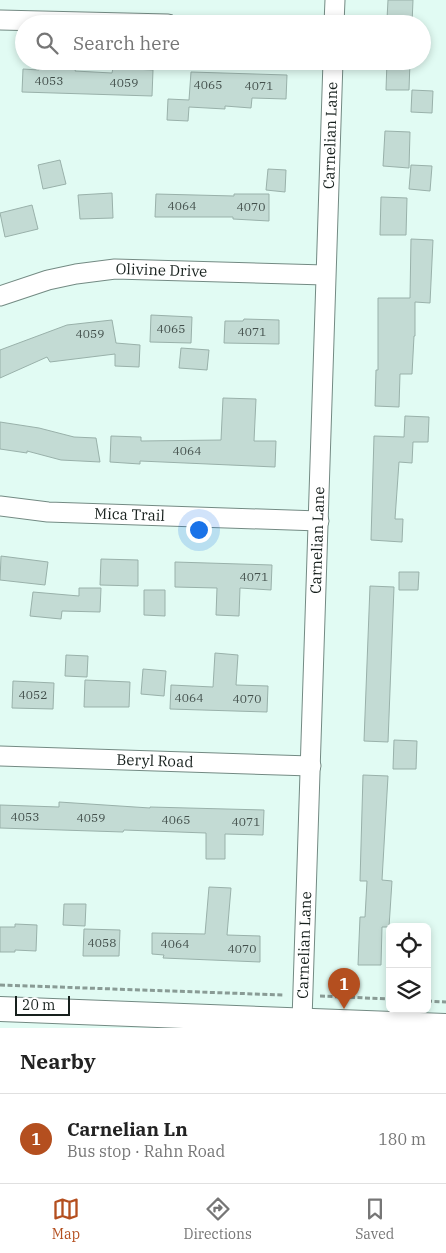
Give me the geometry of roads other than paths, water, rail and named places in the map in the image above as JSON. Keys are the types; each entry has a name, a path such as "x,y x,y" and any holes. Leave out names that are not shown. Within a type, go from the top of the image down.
{"street":[{"path":"334,15 335,0"},
{"path":"0,20 15,20"},
{"name":"Carnelian Lane","path":"302,1020 333,70"},
{"name":"Olivine Drive","path":"0,296 48,280 115,269 325,275"},
{"name":"Mica Trail","path":"0,506 31,511 319,521"},
{"name":"Beryl Road","path":"0,756 311,766"},
{"path":"0,1009 201,1022 302,1020 446,1026"}],"place":[{"name":"Carnelian Ln","path":"344,1009"}]}
